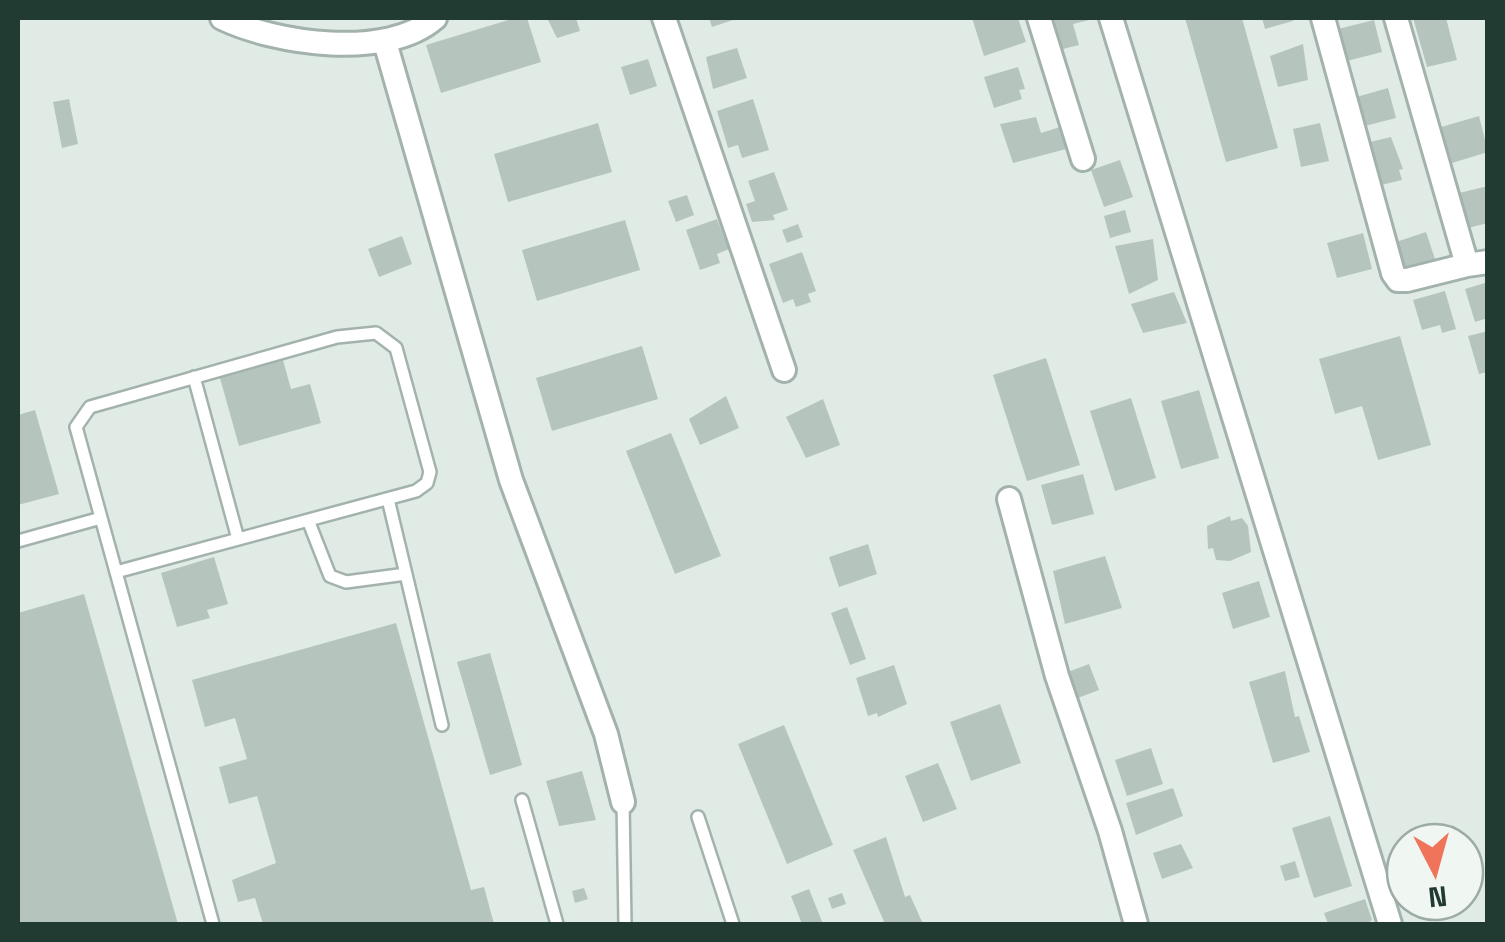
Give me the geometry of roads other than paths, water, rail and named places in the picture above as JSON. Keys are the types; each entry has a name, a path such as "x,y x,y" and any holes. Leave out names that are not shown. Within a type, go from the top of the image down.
{"street":[{"path":"222,18 281,38 385,42 409,36 434,18"},
{"path":"664,18 784,370"},
{"path":"1039,18 1083,159"},
{"path":"1111,18 1390,924"},
{"path":"1323,18 1393,272 1398,280 1407,280 1477,264 1396,18"},
{"path":"385,42 511,480 606,734 623,802"},
{"path":"1009,499 1057,676 1110,831 1136,924"}],"lane":[{"path":"116,572 416,491 427,482 430,472 396,348 387,337 376,333 337,337 90,407 76,428 102,518 116,572 214,924"},
{"path":"194,377 238,539"},
{"path":"388,498 442,725"},
{"path":"18,541 102,518"},
{"path":"308,520 330,576 346,582 406,574"},
{"path":"522,800 557,924"},
{"path":"623,802 625,924"},
{"path":"698,817 734,924"}]}
